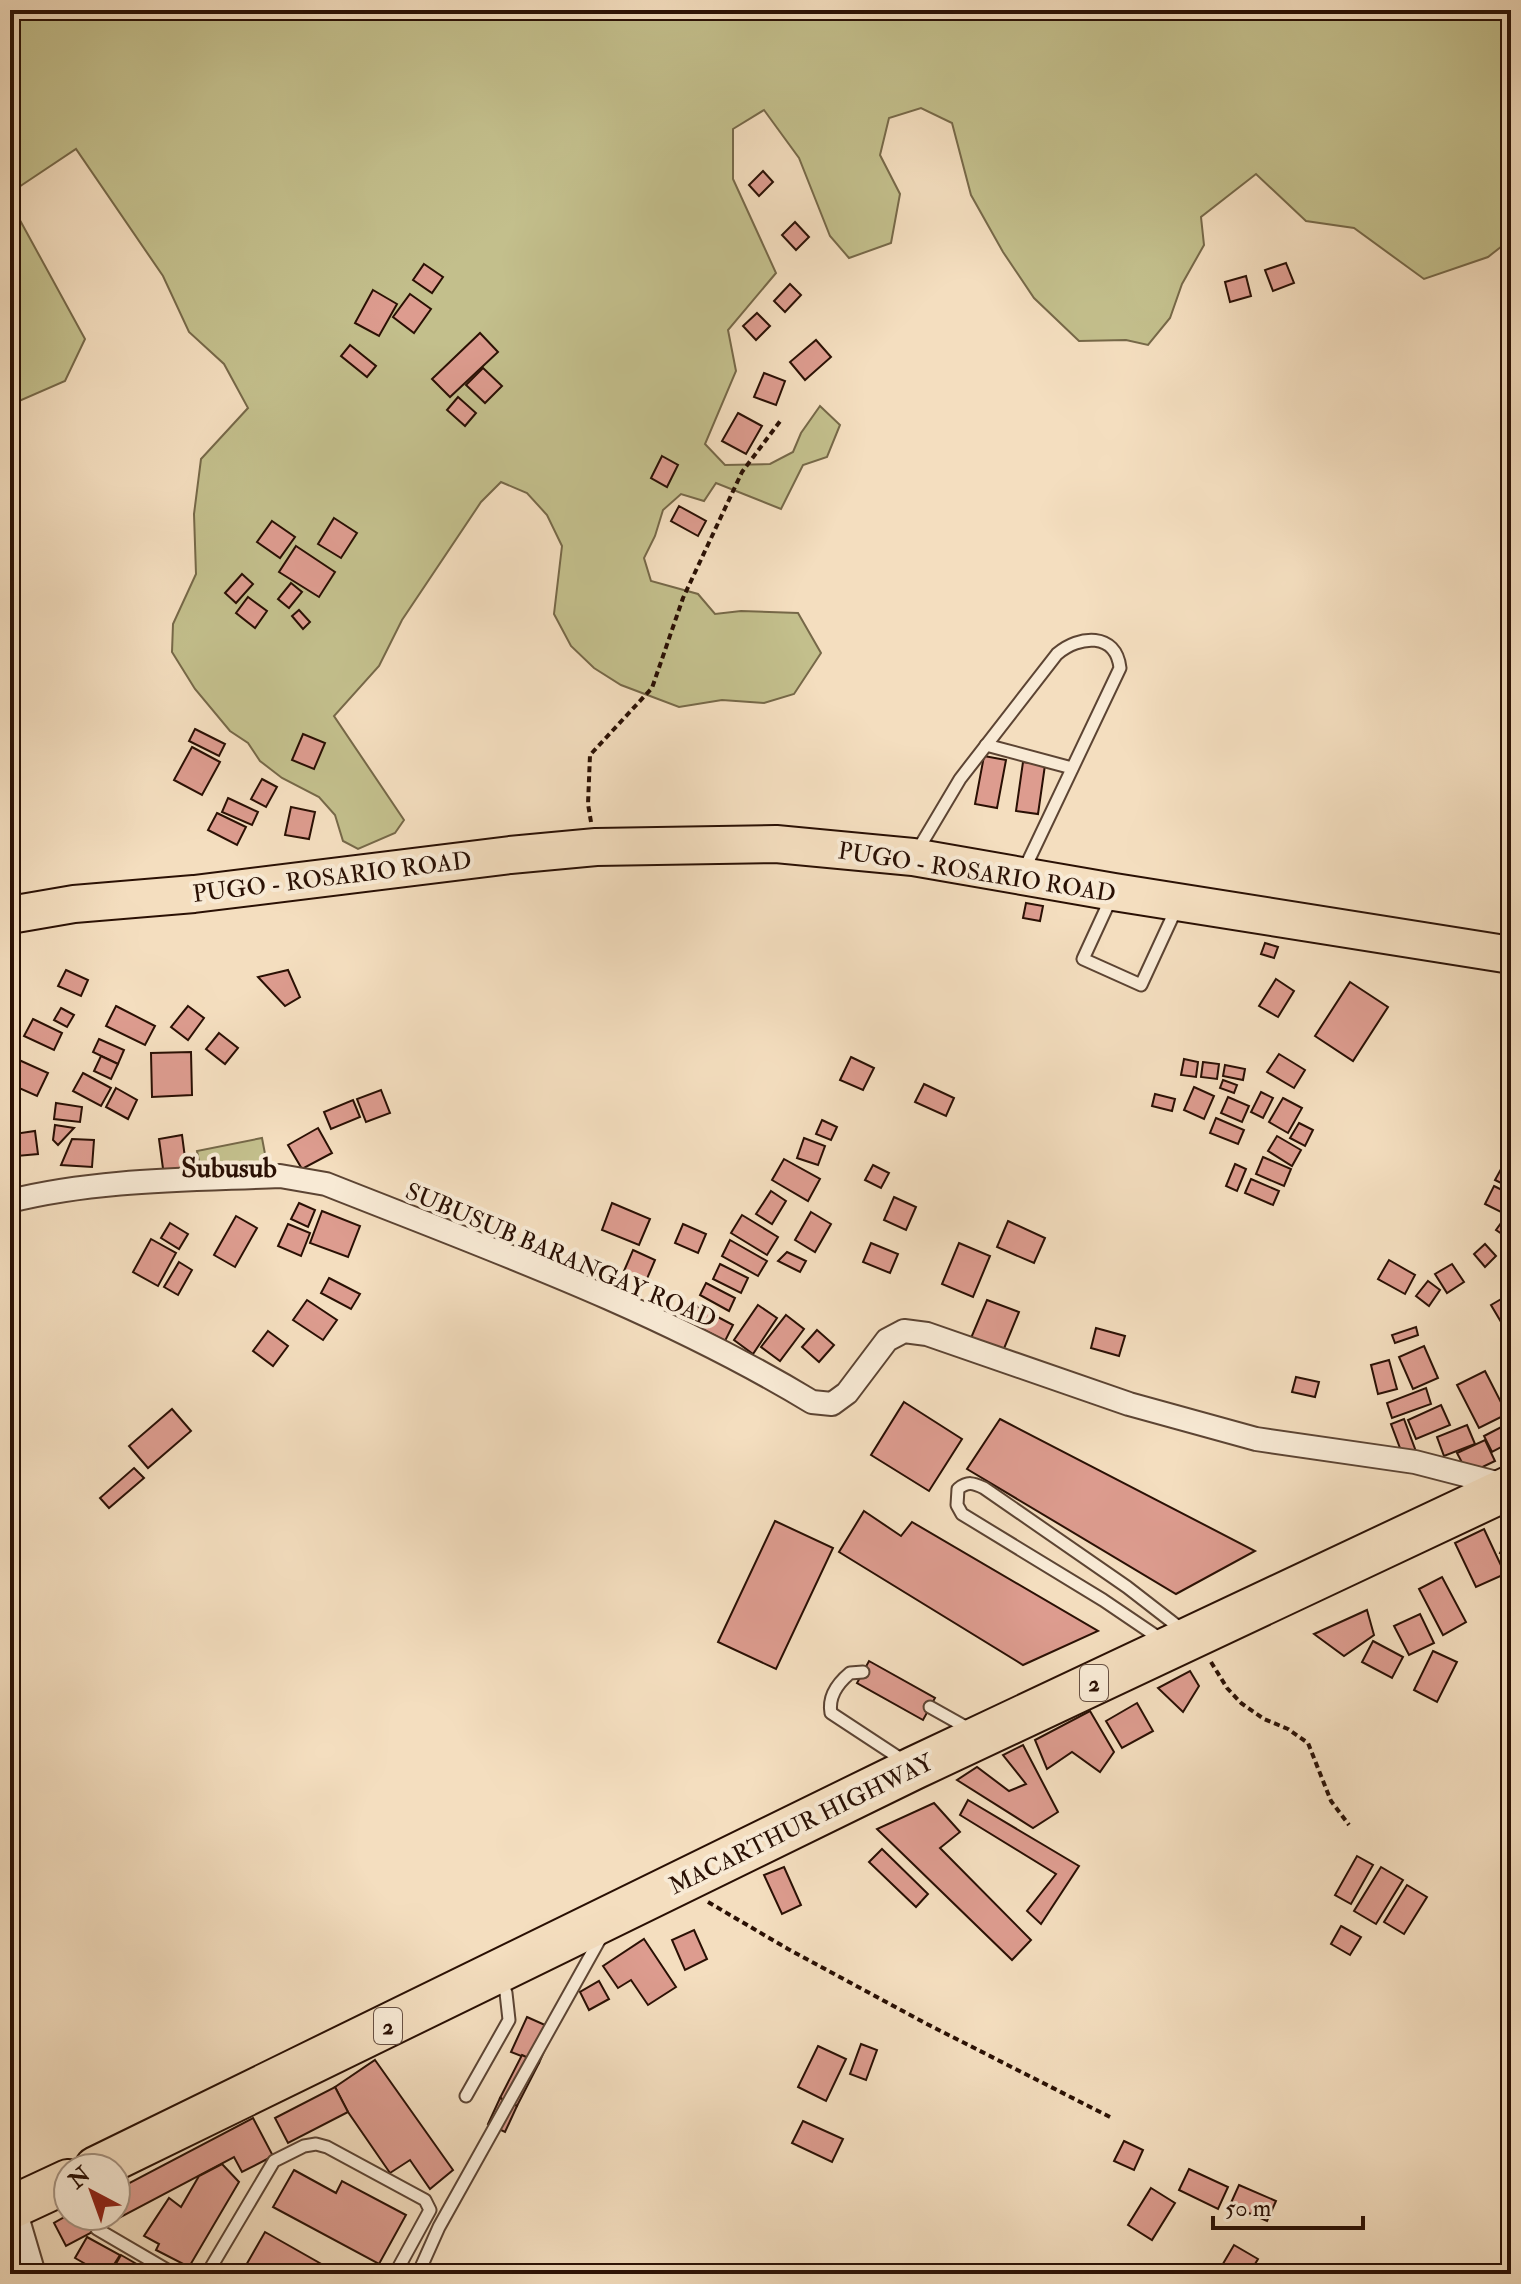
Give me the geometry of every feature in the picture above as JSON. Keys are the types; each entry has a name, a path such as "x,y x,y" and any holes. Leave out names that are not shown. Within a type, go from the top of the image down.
{"highway":[{"name":"MACARTHUR HIGHWAY","path":"129,2152 914,1768 1511,1487"},
{"path":"12,2207 52,2192"}],"main road":[{"name":"PUGO - ROSARIO ROAD","path":"10,915 74,904 194,894 596,847 776,844 913,857 1511,955"}],"street":[{"name":"SUBUSUB BARANGAY ROAD","path":"10,1201 50,1191 125,1183 280,1176 304,1179 326,1184 479,1244 659,1321 812,1402 832,1404 847,1393 887,1340 904,1331 912,1331 1129,1404 1256,1439 1415,1462 1511,1487"},
{"path":"12,2207 34,2274"}],"lane":[{"path":"913,857 960,779 1057,654 1069,643 1096,640 1119,656 1120,668 1022,875"},
{"path":"986,745 1072,768"},
{"path":"1114,892 1083,959 1141,985 1179,902"},
{"path":"972,1483 984,1488 1127,1587 1181,1642 1103,1600 962,1514 957,1505 958,1489 972,1483"},
{"path":"863,1672 850,1673 840,1684 830,1702 831,1713 914,1768"},
{"path":"930,1707 982,1736"},
{"path":"418,2274 439,2227 613,1916"},
{"path":"466,2096 509,2020 506,1993 498,1972"},
{"path":"207,2274 274,2161 304,2146 316,2144 425,2200 430,2210 395,2274"},
{"path":"102,2232 174,2274"}],"path":[{"path":"596,847 588,804 590,755 652,688 683,598 742,472 781,420"},
{"path":"1181,1642 1241,1703 1308,1743 1331,1801 1349,1825"},
{"path":"679,1884 794,1953 1110,2117"}],"shaded area":[{"path":"10,10 1511,10 1511,239 1488,257 1424,279 1354,228 1306,221 1256,174 1201,217 1204,245 1182,284 1170,318 1148,345 1126,340 1079,341 1034,298 1003,252 971,195 952,123 921,108 889,118 880,155 900,194 891,243 849,258 830,236 799,158 764,110 733,129 733,179 776,273 728,330 736,371 705,444 725,465 770,464 793,452 801,433 820,406 840,425 827,457 803,465 781,509 716,483 704,501 681,494 663,510 644,558 651,581 698,594 715,614 741,611 798,613 821,653 794,694 764,703 722,700 679,707 621,685 594,668 571,646 554,614 562,546 547,515 527,493 501,482 481,502 402,620 379,666 334,716 404,820 395,833 358,849 343,841 335,815 319,797 282,778 260,761 248,743 230,731 195,689 172,652 173,624 196,574 194,514 201,459 248,408 224,364 189,332 163,276 76,149 10,193"},
{"path":"10,202 85,339 65,381 10,405"},
{"path":"262,1138 269,1175 204,1188 197,1151"}],"building":[{"path":"763,171 773,182 759,196 749,185"},
{"path":"795,222 809,237 796,250 782,235"},
{"path":"1286,263 1294,283 1273,291 1265,270"},
{"path":"424,264 443,277 432,293 413,280"},
{"path":"1246,276 1251,296 1230,302 1225,282"},
{"path":"790,284 801,295 785,312 774,301"},
{"path":"373,290 397,304 379,336 355,323"},
{"path":"410,294 431,309 414,333 393,317"},
{"path":"757,313 770,326 756,340 743,326"},
{"path":"480,333 498,352 450,397 432,379"},
{"path":"816,340 831,357 805,380 790,362"},
{"path":"350,345 376,366 367,377 341,356"},
{"path":"483,368 502,386 485,403 466,385"},
{"path":"764,373 785,381 776,405 754,397"},
{"path":"458,397 476,413 465,426 447,410"},
{"path":"738,413 762,426 746,454 722,441"},
{"path":"662,456 678,465 667,487 651,478"},
{"path":"679,506 706,521 698,536 671,521"},
{"path":"334,518 357,533 341,558 318,544"},
{"path":"272,521 295,537 280,558 257,542"},
{"path":"296,546 335,572 319,597 279,572"},
{"path":"242,574 253,584 236,603 225,593"},
{"path":"291,583 302,592 289,608 278,599"},
{"path":"248,597 267,611 255,628 236,613"},
{"path":"299,610 310,622 303,629 292,616"},
{"path":"195,729 225,744 219,756 189,741"},
{"path":"303,734 325,743 314,769 292,760"},
{"path":"192,747 220,762 202,795 174,780"},
{"path":"984,756 1006,760 997,808 975,804"},
{"path":"1023,762 1045,765 1038,814 1016,811"},
{"path":"262,779 277,787 266,807 251,799"},
{"path":"228,798 258,812 252,825 222,812"},
{"path":"291,807 315,812 309,839 285,835"},
{"path":"217,813 246,827 237,845 208,830"},
{"path":"1026,903 1043,906 1040,921 1023,918"},
{"path":"1265,943 1278,947 1274,958 1261,954"},
{"path":"66,970 88,980 81,996 58,986"},
{"path":"288,970 300,997 285,1006 258,977"},
{"path":"1276,979 1294,991 1278,1017 1259,1006"},
{"path":"1350,982 1388,1007 1353,1061 1315,1036"},
{"path":"116,1006 155,1026 145,1045 106,1026"},
{"path":"188,1006 204,1018 188,1040 171,1027"},
{"path":"61,1008 74,1015 67,1027 54,1020"},
{"path":"33,1019 62,1033 54,1050 24,1036"},
{"path":"219,1033 238,1048 225,1064 206,1049"},
{"path":"99,1039 124,1050 118,1064 93,1052"},
{"path":"191,1052 192,1095 152,1097 151,1053"},
{"path":"1279,1054 1305,1070 1294,1088 1267,1072"},
{"path":"101,1056 118,1064 111,1079 94,1071"},
{"path":"851,1057 874,1068 863,1090 840,1080"},
{"path":"1184,1059 1198,1062 1196,1077 1181,1075"},
{"path":"19,1060 48,1073 37,1096 10,1084"},
{"path":"1203,1062 1219,1064 1217,1079 1201,1077"},
{"path":"1225,1065 1245,1069 1243,1080 1223,1076"},
{"path":"83,1073 111,1088 101,1106 73,1091"},
{"path":"1223,1080 1237,1085 1234,1093 1220,1088"},
{"path":"924,1084 954,1098 946,1116 915,1102"},
{"path":"1194,1087 1214,1096 1204,1119 1184,1110"},
{"path":"116,1088 137,1100 128,1119 106,1107"},
{"path":"381,1090 390,1113 366,1122 357,1099"},
{"path":"1261,1092 1273,1098 1263,1118 1251,1112"},
{"path":"1155,1094 1175,1099 1172,1111 1152,1106"},
{"path":"1228,1097 1249,1106 1242,1122 1221,1113"},
{"path":"1283,1098 1302,1108 1288,1133 1269,1122"},
{"path":"353,1100 360,1117 331,1129 324,1112"},
{"path":"56,1103 82,1107 80,1122 54,1119"},
{"path":"1216,1118 1244,1130 1238,1144 1210,1133"},
{"path":"822,1120 837,1127 831,1140 816,1134"},
{"path":"1299,1123 1313,1130 1305,1146 1290,1138"},
{"path":"55,1125 74,1128 58,1145 53,1140"},
{"path":"318,1128 332,1153 302,1169 288,1145"},
{"path":"35,1131 38,1154 17,1156 14,1134"},
{"path":"182,1135 187,1173 164,1176 159,1139"},
{"path":"1277,1136 1301,1150 1292,1166 1268,1151"},
{"path":"804,1138 825,1146 818,1165 797,1158"},
{"path":"72,1139 94,1140 92,1167 61,1165"},
{"path":"1263,1157 1291,1169 1284,1186 1256,1174"},
{"path":"784,1159 820,1179 808,1201 772,1180"},
{"path":"1235,1164 1246,1169 1237,1191 1226,1186"},
{"path":"873,1165 889,1173 881,1188 865,1180"},
{"path":"1501,1169 1511,1174 1511,1188 1495,1180"},
{"path":"1251,1179 1279,1191 1273,1205 1245,1193"},
{"path":"1494,1186 1510,1194 1501,1212 1485,1204"},
{"path":"771,1191 786,1201 772,1224 756,1214"},
{"path":"894,1197 916,1207 906,1230 884,1220"},
{"path":"299,1203 315,1210 308,1227 291,1219"},
{"path":"612,1203 650,1219 639,1245 602,1230"},
{"path":"322,1211 360,1226 348,1257 310,1243"},
{"path":"811,1212 831,1224 815,1252 795,1240"},
{"path":"742,1215 778,1237 767,1255 731,1233"},
{"path":"236,1216 257,1228 235,1267 214,1255"},
{"path":"1506,1216 1511,1219 1508,1238 1496,1230"},
{"path":"1008,1221 1045,1238 1034,1263 997,1247"},
{"path":"170,1223 188,1234 179,1249 161,1238"},
{"path":"288,1224 310,1233 301,1256 278,1246"},
{"path":"683,1224 706,1234 698,1253 675,1243"},
{"path":"151,1239 176,1253 158,1286 133,1272"},
{"path":"730,1240 767,1261 758,1276 722,1256"},
{"path":"871,1243 898,1254 890,1273 863,1262"},
{"path":"959,1243 990,1256 973,1297 942,1284"},
{"path":"1485,1244 1496,1256 1485,1267 1474,1254"},
{"path":"633,1250 655,1260 646,1281 624,1271"},
{"path":"787,1252 806,1261 800,1272 778,1261"},
{"path":"1389,1260 1415,1275 1405,1294 1378,1279"},
{"path":"179,1262 192,1270 178,1295 164,1287"},
{"path":"720,1264 748,1278 741,1293 713,1279"},
{"path":"1452,1264 1464,1282 1447,1293 1435,1274"},
{"path":"329,1278 360,1294 351,1309 321,1293"},
{"path":"1428,1281 1440,1290 1429,1306 1416,1296"},
{"path":"706,1283 735,1298 729,1311 700,1295"},
{"path":"1510,1294 1511,1324 1504,1327 1491,1305"},
{"path":"307,1300 337,1320 323,1340 293,1320"},
{"path":"987,1300 1019,1312 1003,1351 971,1338"},
{"path":"758,1305 777,1318 753,1354 734,1340"},
{"path":"697,1306 733,1325 725,1341 689,1322"},
{"path":"786,1315 804,1329 780,1361 761,1347"},
{"path":"1416,1327 1418,1335 1395,1343 1392,1335"},
{"path":"1096,1328 1125,1336 1119,1356 1091,1348"},
{"path":"817,1330 834,1345 819,1362 802,1347"},
{"path":"268,1331 288,1346 273,1366 253,1351"},
{"path":"1511,1331 1511,1350 1509,1351 1502,1335"},
{"path":"1424,1346 1438,1378 1413,1389 1399,1357"},
{"path":"1389,1360 1397,1389 1378,1394 1371,1365"},
{"path":"1485,1371 1507,1414 1479,1428 1457,1385"},
{"path":"1296,1377 1319,1382 1315,1397 1292,1392"},
{"path":"1426,1388 1431,1404 1392,1418 1387,1403"},
{"path":"904,1402 962,1439 929,1491 871,1455"},
{"path":"1441,1405 1450,1425 1416,1439 1408,1420"},
{"path":"172,1409 191,1431 148,1468 129,1446"},
{"path":"1000,1419 1255,1551 1176,1594 967,1469"},
{"path":"1404,1419 1418,1457 1403,1456 1391,1424"},
{"path":"1507,1424 1511,1430 1511,1442 1492,1452 1484,1436"},
{"path":"1467,1425 1475,1444 1444,1456 1437,1437"},
{"path":"1485,1440 1495,1461 1468,1474 1457,1453"},
{"path":"134,1468 144,1478 109,1508 100,1498"},
{"path":"864,1511 901,1536 912,1522 1098,1631 1023,1665 839,1552"},
{"path":"775,1521 833,1548 776,1669 718,1642"},
{"path":"1484,1529 1505,1574 1476,1587 1455,1543"},
{"path":"1511,1532 1511,1559 1500,1553"},
{"path":"1442,1577 1466,1622 1443,1635 1419,1589"},
{"path":"1367,1610 1374,1635 1344,1656 1314,1634"},
{"path":"1420,1614 1434,1643 1409,1655 1394,1626"},
{"path":"1373,1641 1403,1657 1392,1678 1362,1662"},
{"path":"1433,1651 1457,1662 1437,1702 1414,1690"},
{"path":"869,1661 935,1698 923,1720 857,1683"},
{"path":"1190,1671 1199,1686 1183,1712 1158,1688"},
{"path":"1137,1703 1153,1731 1122,1748 1106,1721"},
{"path":"1090,1711 1114,1752 1100,1772 1072,1752 1047,1769 1035,1740"},
{"path":"1023,1745 1058,1812 1033,1828 957,1780 977,1767 1009,1791 1026,1784 1003,1755"},
{"path":"968,1800 1079,1866 1041,1924 1027,1911 1056,1874 960,1815"},
{"path":"934,1803 960,1832 940,1848 1031,1940 1012,1960 877,1829"},
{"path":"882,1849 928,1894 916,1907 869,1862"},
{"path":"1357,1856 1373,1865 1351,1904 1335,1895"},
{"path":"784,1867 801,1905 782,1914 764,1875"},
{"path":"1381,1867 1403,1880 1376,1924 1354,1911"},
{"path":"1407,1885 1427,1897 1404,1934 1384,1922"},
{"path":"1341,1926 1361,1937 1350,1955 1331,1944"},
{"path":"694,1930 707,1959 685,1970 672,1940"},
{"path":"644,1939 676,1987 648,2005 631,1980 618,1988 603,1966"},
{"path":"599,1981 609,1999 589,2010 580,1992"},
{"path":"527,2017 554,2029 539,2063 511,2052"},
{"path":"861,2044 877,2050 866,2080 850,2074"},
{"path":"818,2046 846,2059 826,2101 798,2087"},
{"path":"522,2055 539,2063 517,2106 500,2098"},
{"path":"375,2060 453,2170 430,2189 410,2160 390,2173 348,2112 335,2087"},
{"path":"335,2087 348,2112 288,2143 275,2118"},
{"path":"500,2098 517,2106 505,2132 488,2124"},
{"path":"253,2118 273,2156 242,2172 234,2157 132,2211 132,2182"},
{"path":"803,2121 843,2139 832,2162 792,2143"},
{"path":"1124,2141 1143,2150 1134,2170 1114,2161"},
{"path":"222,2164 239,2182 189,2267 156,2250 159,2244 144,2236 169,2198 181,2207 199,2176"},
{"path":"1189,2169 1228,2187 1218,2209 1179,2190"},
{"path":"294,2170 336,2193 342,2181 406,2215 379,2264 273,2207"},
{"path":"1239,2185 1276,2201 1267,2221 1230,2205"},
{"path":"1151,2188 1175,2203 1152,2240 1128,2225"},
{"path":"59,2232 92,2232 66,2246"},
{"path":"265,2232 339,2274 241,2274"},
{"path":"87,2237 120,2255 108,2274 75,2258"},
{"path":"1234,2245 1258,2259 1249,2274 1217,2274"},
{"path":"121,2255 154,2274 110,2274"}],"district":[{"name":"Subusub","path":"229,1167"}]}
